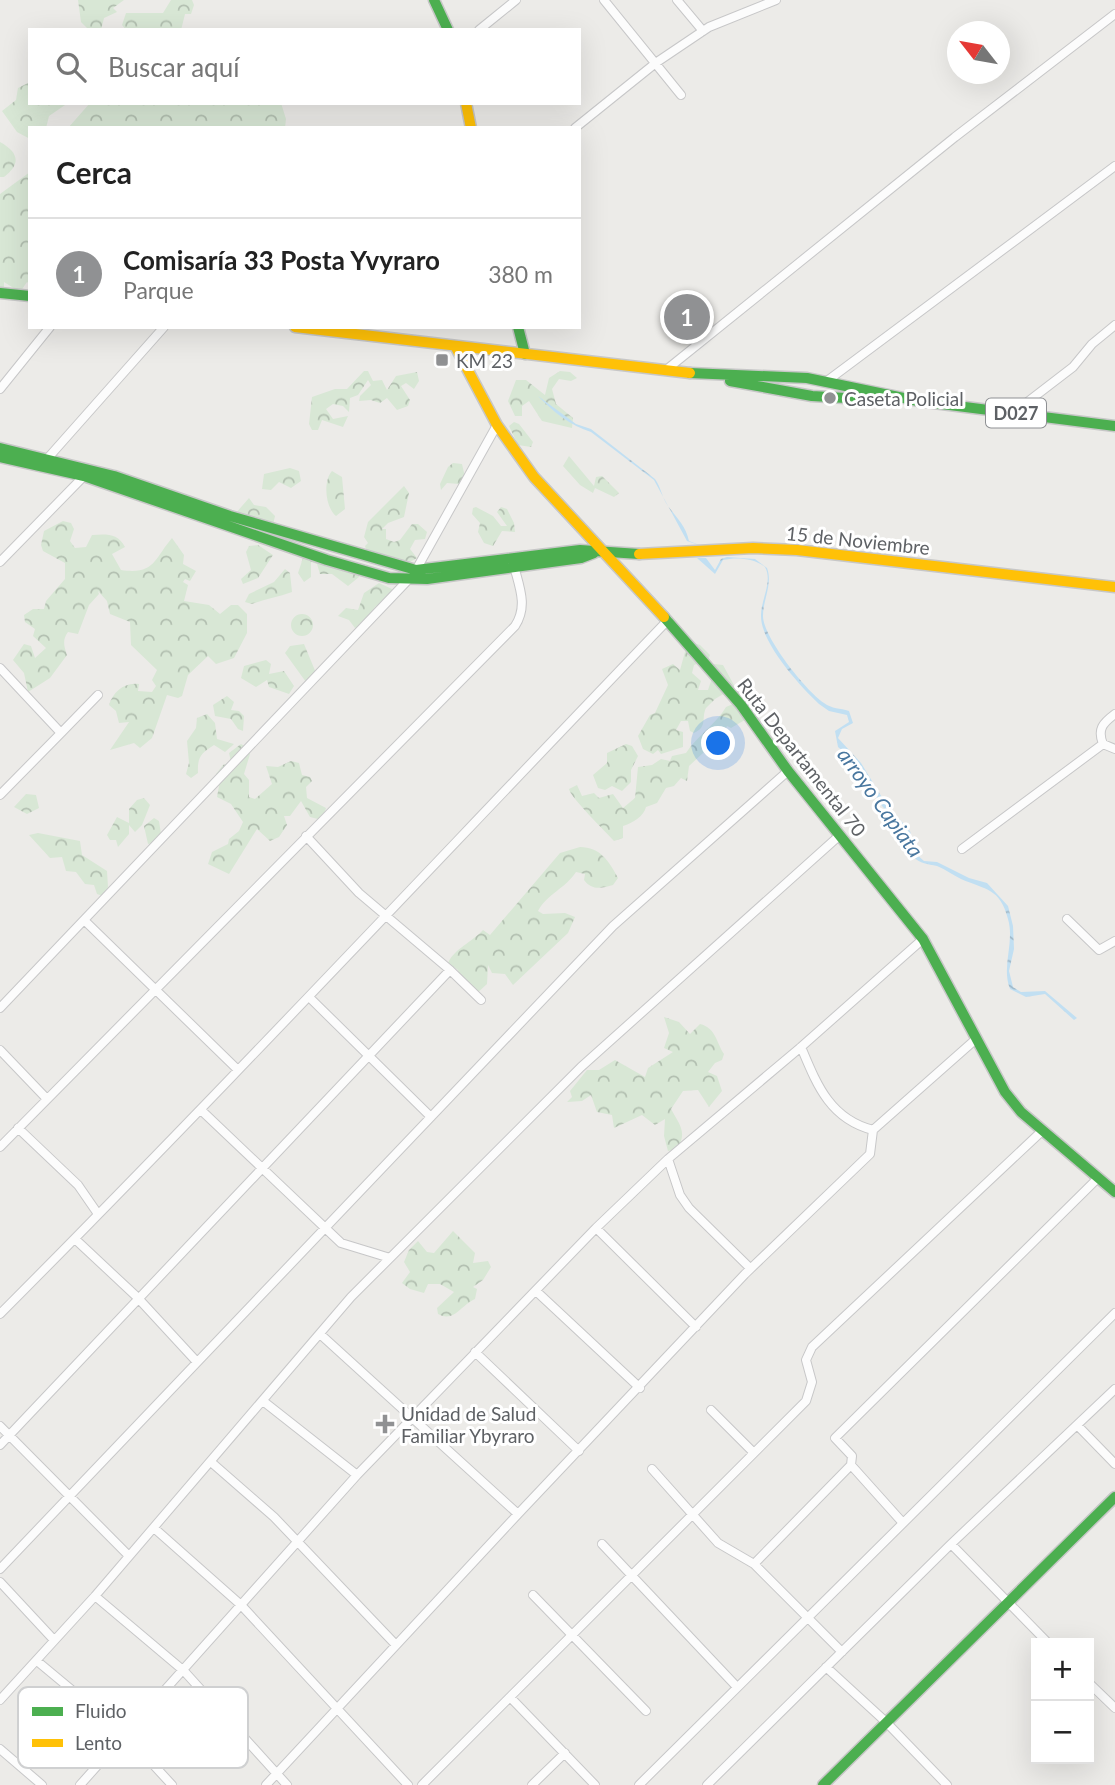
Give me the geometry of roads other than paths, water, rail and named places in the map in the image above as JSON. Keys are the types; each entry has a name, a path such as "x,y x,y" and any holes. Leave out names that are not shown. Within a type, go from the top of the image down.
{"main road":[{"path":"436,1 447,28"},
{"path":"466,105 471,126"},
{"path":"0,293 28,296"},
{"name":"D027","path":"312,329 703,374 827,382 918,401"},
{"path":"519,329 525,354"},
{"name":"Ruta Departamental 70","path":"455,346 497,425 534,477 602,553 668,620 741,705 789,771 923,939 1005,1092 1042,1131 1115,1192"},
{"name":"D027","path":"703,374 813,396 918,401 1115,426"},
{"path":"0,449 47,459 412,575"},
{"path":"0,457 86,473"},
{"name":"15 de Noviembre","path":"412,575 513,563 580,550 602,553 694,553 753,548 797,550 1115,587"},
{"path":"823,1785 1115,1497"}],"street":[{"path":"481,28 516,0"},
{"path":"604,0 657,62 681,95"},
{"path":"677,0 703,31"},
{"path":"577,126 657,62 703,31 725,19 776,0"},
{"path":"666,370 840,228 1115,14"},
{"path":"827,382 1115,166"},
{"path":"1013,413 1073,367 1092,344 1115,325"},
{"path":"0,389 48,329"},
{"path":"47,459 162,329"},
{"path":"0,1008 412,575 497,425"},
{"path":"0,562 86,473"},
{"path":"0,1147 515,626 522,616 523,602 513,563"},
{"path":"0,1314 202,1111 237,1070 310,998 384,915 668,620"},
{"path":"2,673 61,733"},
{"path":"0,795 98,695"},
{"path":"1115,714 1103,723 1099,734 1103,744 1115,749"},
{"path":"962,849 1103,744"},
{"path":"0,1569 71,1497 323,1227 613,926 789,771"},
{"path":"0,1700 95,1596 320,1334 390,1258 581,1067 840,835"},
{"path":"306,836 384,915 450,970 481,1000"},
{"path":"1067,919 1099,950 1115,941"},
{"path":"84,920 237,1070"},
{"path":"170,1687 357,1475 596,1228 668,1159 923,939"},
{"path":"0,1445 137,1297 264,1169 450,970"},
{"path":"310,998 368,1058 431,1117"},
{"path":"266,1785 750,1268 870,1154 873,1130 976,1039"},
{"path":"801,1047 833,1107 847,1122 873,1130"},
{"path":"0,1050 47,1098"},
{"path":"202,1111 341,1243 390,1258"},
{"path":"18,1128 78,1185 98,1214"},
{"path":"422,1785 432,1782 510,1697 806,1401 812,1382 806,1360 812,1347 1042,1131"},
{"path":"668,1159 680,1195 689,1208 750,1268"},
{"path":"754,1564 851,1465 852,1456 835,1438 1098,1178"},
{"path":"596,1228 696,1327"},
{"path":"75,1239 137,1297 197,1362"},
{"path":"536,1291 639,1388"},
{"path":"639,1785 1115,1313"},
{"path":"320,1334 414,1416 518,1514"},
{"path":"475,1352 579,1451"},
{"path":"707,1785 951,1544 1115,1389"},
{"path":"263,1401 357,1475"},
{"path":"711,1410 753,1452"},
{"path":"1077,1425 1115,1464"},
{"path":"0,1426 128,1555"},
{"path":"211,1462 298,1541 396,1645"},
{"path":"851,1465 903,1523"},
{"path":"652,1469 690,1515 718,1543 754,1564 842,1652"},
{"path":"154,1528 242,1605 408,1785"},
{"path":"602,1544 737,1687"},
{"path":"951,1544 1043,1638"},
{"path":"0,1582 54,1640"},
{"path":"533,1595 646,1711"},
{"path":"95,1596 184,1671 198,1687"},
{"path":"37,1661 68,1687"},
{"path":"826,1667 886,1722 947,1785"},
{"path":"1094,1688 1115,1708"},
{"path":"510,1697 595,1785"},
{"path":"248,1743 287,1785"},
{"path":"0,1749 18,1764"},
{"path":"532,1785 565,1753"},
{"path":"22,1768 42,1785"},
{"path":"80,1785 96,1768"},
{"path":"156,1768 172,1785"}],"water":[{"path":"538,396 576,424 591,429 655,479 663,497 654,480 591,432 562,417"},
{"path":"668,506 683,526 689,541 702,546 687,541"},
{"name":"arroyo Capiata","path":"727,557 755,559 767,568 769,580 763,616 770,637 787,663 816,697 830,706 849,711 853,723 842,729 838,738 861,763 886,804 910,831 916,854 924,861 937,862 969,878 987,883 1008,906 1013,926 1014,949 1009,971 1013,987 1021,992 1045,991 1077,1018 1074,1020 1045,994 1026,997 1010,989 1007,972 1010,928 1001,901 991,891 912,856 906,832 882,806 856,763 838,747 835,731 849,722 847,715 829,711 819,704 792,675 767,638 761,615 768,578 765,567 750,560 728,559 723,560 715,574 697,558 706,558 715,570 721,559"}],"place":[{"name":"Comisaría 33 Posta Yvyraro","path":"687,317"},
{"name":"KM 23","path":"442,360"},
{"name":"Caseta Policial","path":"830,398"},
{"name":"Unidad de Salud Familiar Ybyraro","path":"385,1424"}]}
